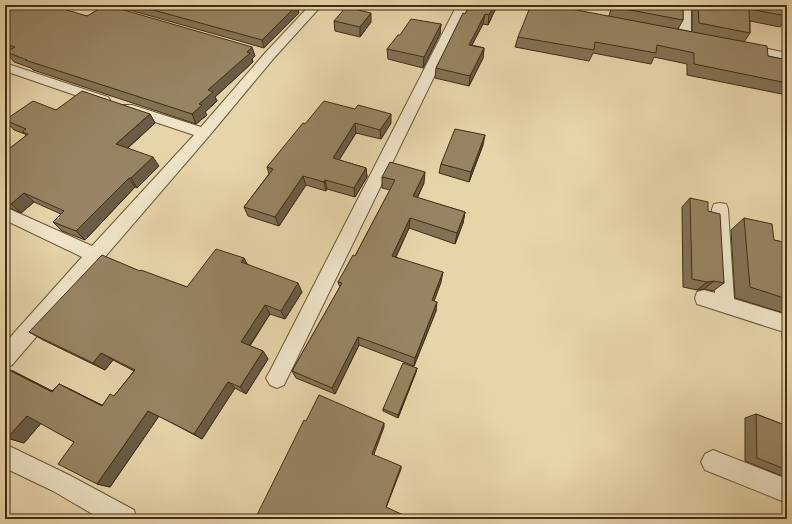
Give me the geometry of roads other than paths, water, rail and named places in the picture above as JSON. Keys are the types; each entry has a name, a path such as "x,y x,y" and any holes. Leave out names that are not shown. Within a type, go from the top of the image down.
{"street":[{"path":"94,5 140,18"},
{"path":"5,358 204,133 270,55 316,5"},
{"path":"277,378 463,5"},
{"path":"522,5 567,13"},
{"path":"685,5 681,36 699,39"},
{"path":"736,47 787,57"},
{"path":"255,51 270,55"},
{"path":"5,67 204,133"},
{"path":"720,209 725,304"},
{"path":"5,212 95,255"},
{"path":"704,298 787,324"},
{"path":"5,456 61,482 124,519"},
{"path":"713,462 787,492"}]}
